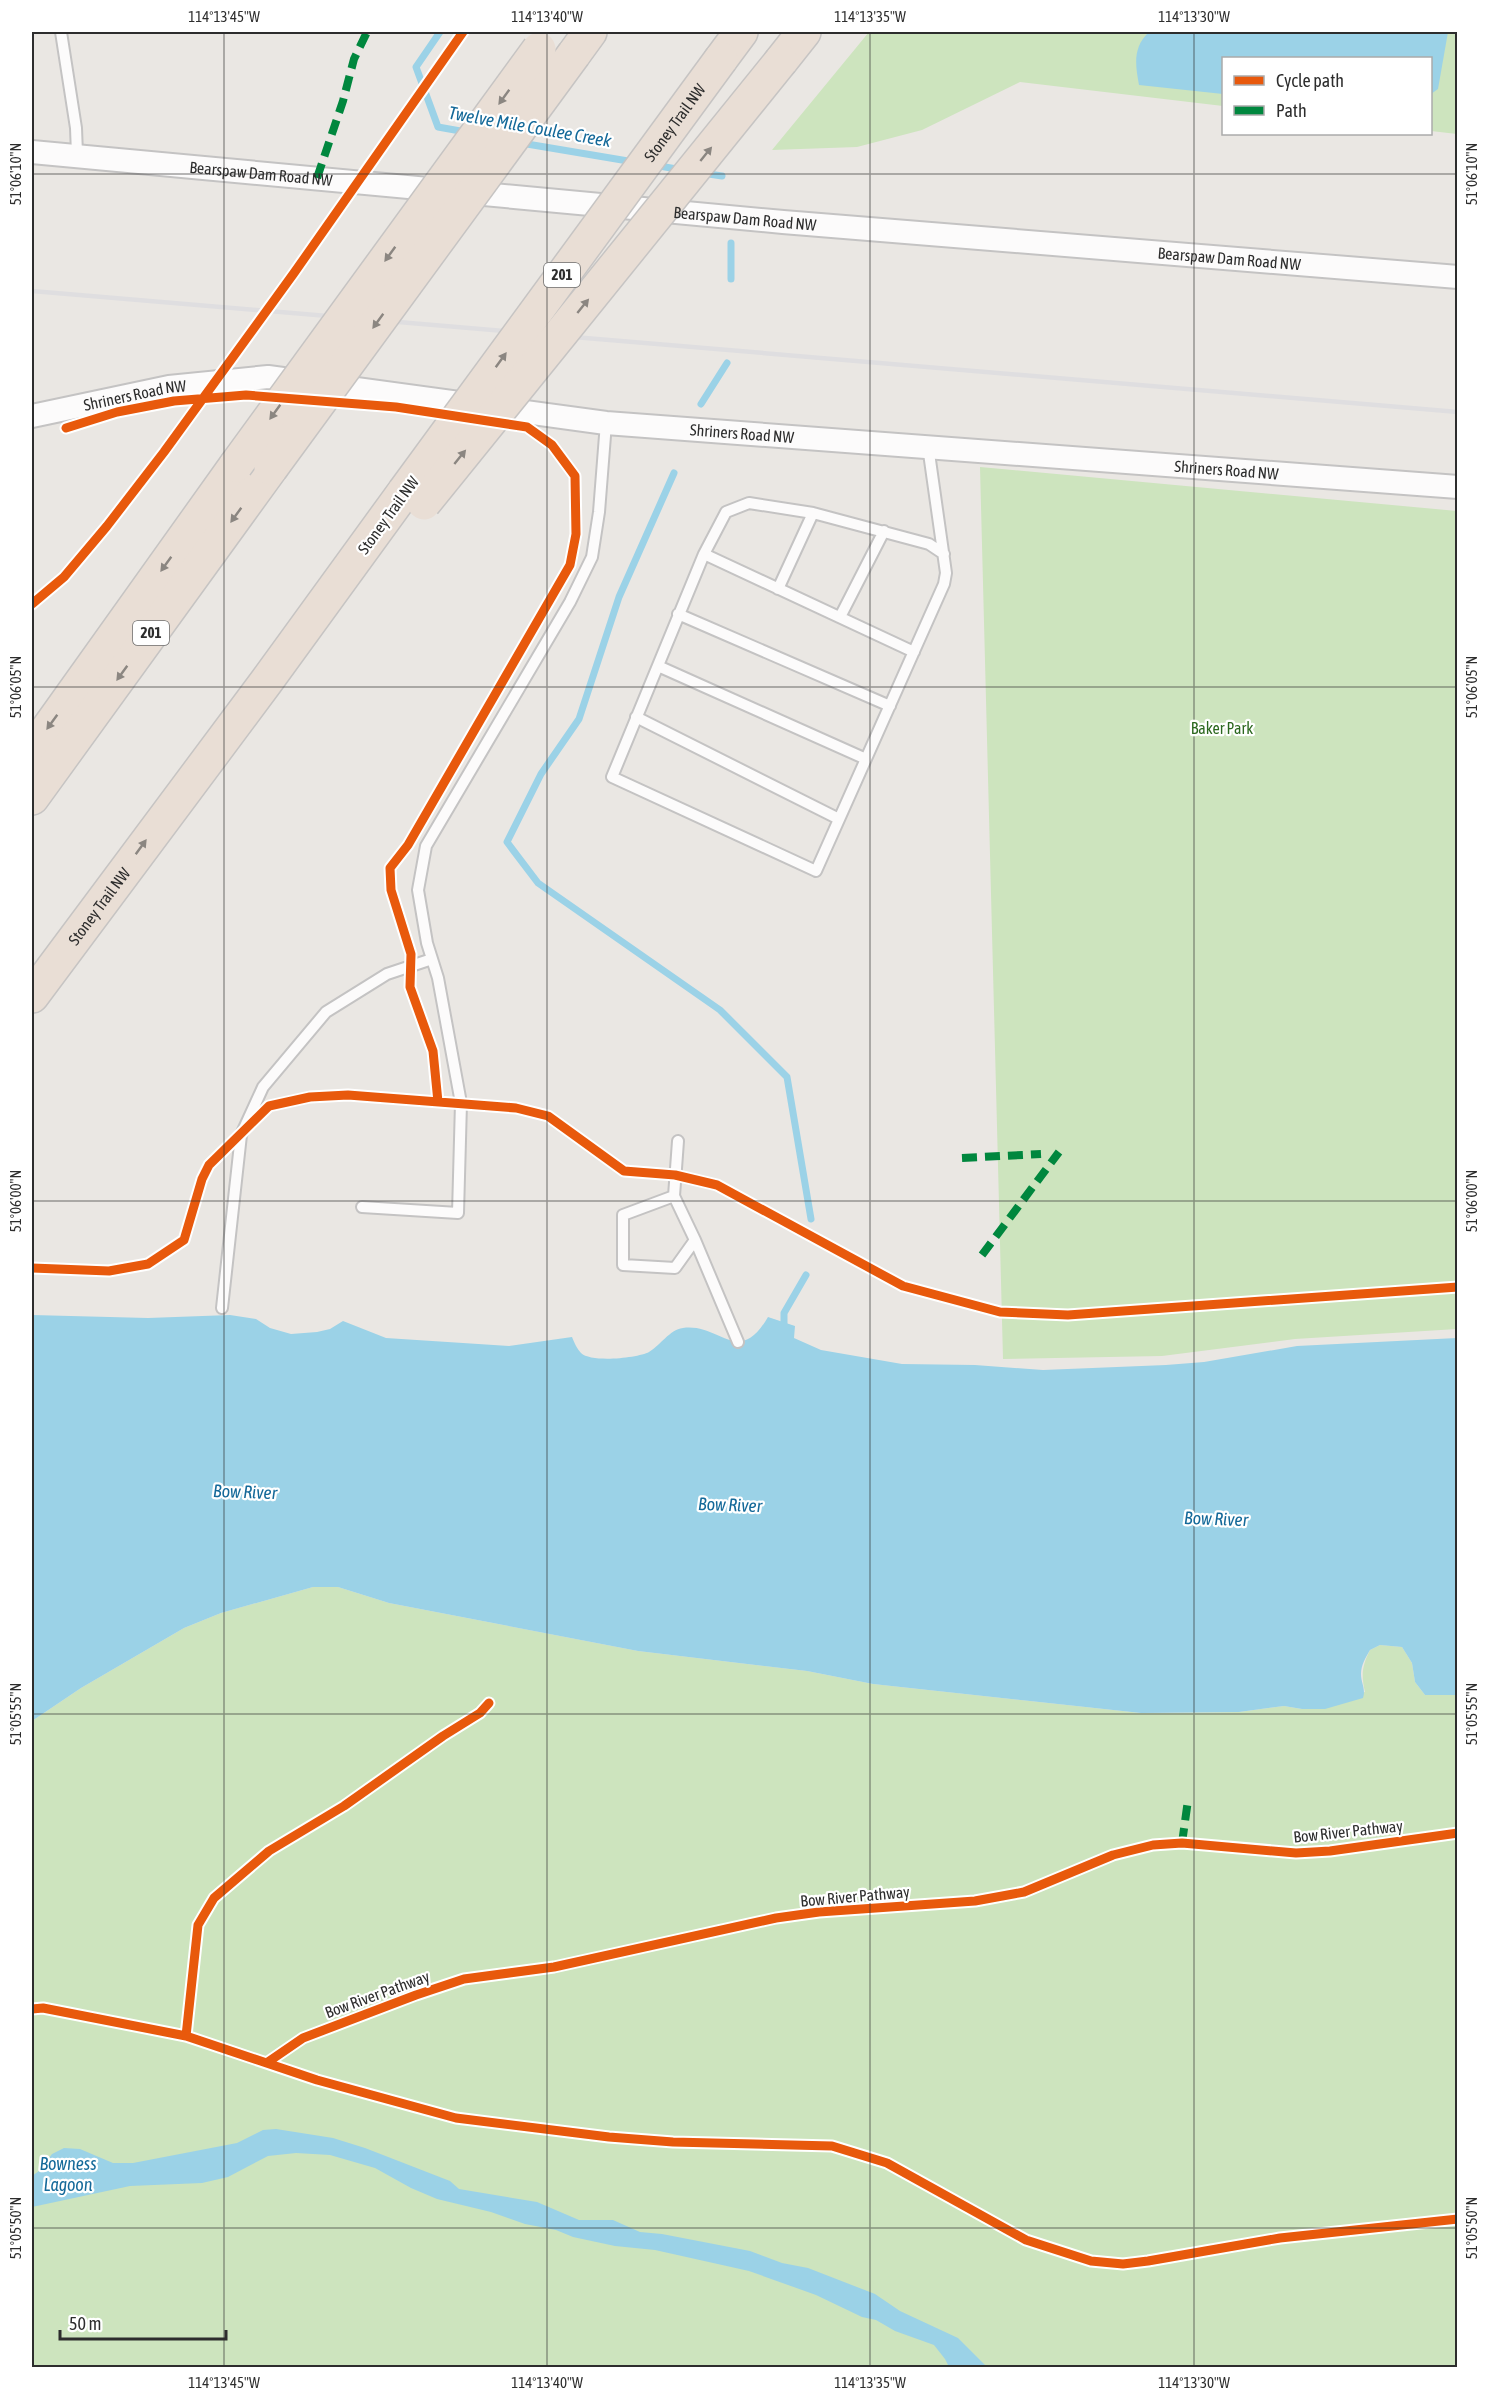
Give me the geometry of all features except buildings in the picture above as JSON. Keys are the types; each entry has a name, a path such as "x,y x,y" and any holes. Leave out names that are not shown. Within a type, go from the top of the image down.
{"highway":[{"name":"Stoney Trail NW","path":"32,996 266,682 414,497 741,32"},
{"path":"414,497 804,32"},
{"path":"32,751 236,465 545,40"},
{"name":"201","path":"32,798 582,43"}],"street":[{"name":"Bearspaw Dam Road NW","path":"32,152 77,154 783,222 1458,277"},
{"name":"Shriners Road NW","path":"32,416 169,387 268,377 606,423 1458,487"}],"lane":[{"path":"61,32 76,128 77,154"},
{"path":"362,1207 458,1213 460,1103 438,978 427,943 418,890 426,846 570,602 592,557 599,512 606,423"},
{"path":"927,446 944,554 946,573 944,584 816,871 612,777 678,614 704,554 726,512 749,503 813,513 929,544 944,554"},
{"path":"778,589 813,513"},
{"path":"840,617 884,531"},
{"path":"704,554 914,652"},
{"path":"678,614 890,706"},
{"path":"658,666 866,759"},
{"path":"636,717 839,819"},
{"path":"222,1308 242,1134 263,1087 326,1012 387,974 432,959"},
{"path":"678,1141 674,1196 738,1342"},
{"path":"674,1196 623,1215 623,1265 675,1268 695,1240"}],"green space":[{"path":"869,32 1457,32 1457,134 1432,131 1432,57 1222,57 1222,106 1020,82 922,130 857,147 772,150"},
{"name":"Baker Park","path":"980,467 1457,511 1457,1329 1295,1339 1162,1356 1003,1359"},
{"path":"313,1587 338,1587 389,1603 638,1651 807,1671 873,1684 1141,1713 1239,1712 1284,1706 1302,1709 1365,1692 1363,1671 1370,1650 1380,1645 1402,1647 1412,1663 1415,1682 1425,1695 1457,1695 1457,2367 32,2368 32,1721 81,1688 184,1628 221,1613"}],"water":[{"path":"1149,32 1448,32 1438,89 1432,93 1432,57 1222,57 1222,94 1139,85 1136,56"},
{"name":"Bow River","path":"32,1315 148,1318 230,1315 256,1319 270,1328 291,1334 330,1329 343,1321 386,1338 509,1346 572,1337 581,1353 604,1359 625,1358 649,1352 673,1332 683,1328 708,1331 738,1342 747,1340 757,1332 768,1317 795,1326 794,1338 821,1350 902,1364 975,1365 1043,1370 1166,1365 1204,1362 1297,1346 1457,1338 1457,1695 1425,1695 1415,1682 1412,1663 1402,1647 1380,1645 1370,1650 1363,1664 1361,1674 1363,1698 1325,1709 1284,1706 1239,1712 1141,1713 873,1684 807,1671 638,1651 389,1603 338,1587 313,1587 221,1613 184,1628 81,1688 32,1721"},
{"name":"Bowness Lagoon","path":"276,2129 333,2138 365,2148 450,2181 459,2189 537,2202 579,2220 613,2220 640,2232 750,2251 782,2263 808,2268 875,2294 900,2311 958,2338 987,2367 949,2367 934,2345 895,2331 876,2320 862,2317 816,2295 749,2271 655,2250 615,2246 525,2224 491,2212 437,2199 375,2168 330,2155 296,2153 268,2156 228,2177 202,2183 130,2186 32,2207 32,2176 39,2171 52,2154 64,2148 80,2149 113,2163 133,2163 237,2143 263,2130"}],"waterway":[{"name":"Twelve Mile Coulee Creek","path":"440,32 416,67 438,127 466,132"},
{"name":"Twelve Mile Coulee Creek","path":"521,143 634,162"},
{"name":"Twelve Mile Coulee Creek","path":"654,165 682,170"},
{"name":"Twelve Mile Coulee Creek","path":"702,173 722,176"},
{"path":"731,243 731,279"},
{"path":"701,404 727,363"},
{"path":"674,473 619,597 579,719 541,774 507,842 538,883 720,1010 787,1077 811,1219"},
{"path":"784,1330 784,1313 806,1275"}],"railway":[{"path":"32,291 1458,412"}],"marked path":[{"path":"317,178 343,101 354,59 367,32"},
{"path":"982,1255 1059,1152"},
{"path":"962,1158 1041,1154"},
{"path":"1182,1843 1188,1800"}],"cycle path":[{"path":"32,604 64,577 164,452 294,273 463,32"},
{"path":"66,428 117,412 174,401 246,395 396,407 527,427 552,445 575,476 576,534 570,565 408,845 390,868 391,890 411,954 410,987 433,1051 438,1102"},
{"path":"32,1268 109,1271 148,1264 184,1240 202,1179 209,1165 269,1106 310,1097 348,1095 516,1108 548,1116 624,1171 675,1175 717,1185 903,1286 1000,1312 1068,1315 1458,1287"},
{"path":"186,2036 198,1925 214,1898 269,1851 344,1806 443,1736 480,1713 489,1703"},
{"name":"Bow River Pathway","path":"268,2062 303,2038 464,1979 554,1967 776,1918 819,1912 975,1901 1024,1892 1113,1855 1153,1845 1182,1843 1296,1853 1330,1851 1458,1833"},
{"path":"32,2009 43,2008 186,2036 317,2080 456,2118 609,2137 673,2142 832,2146 887,2163 1026,2240 1091,2261 1123,2264 1280,2238 1458,2219"}]}
